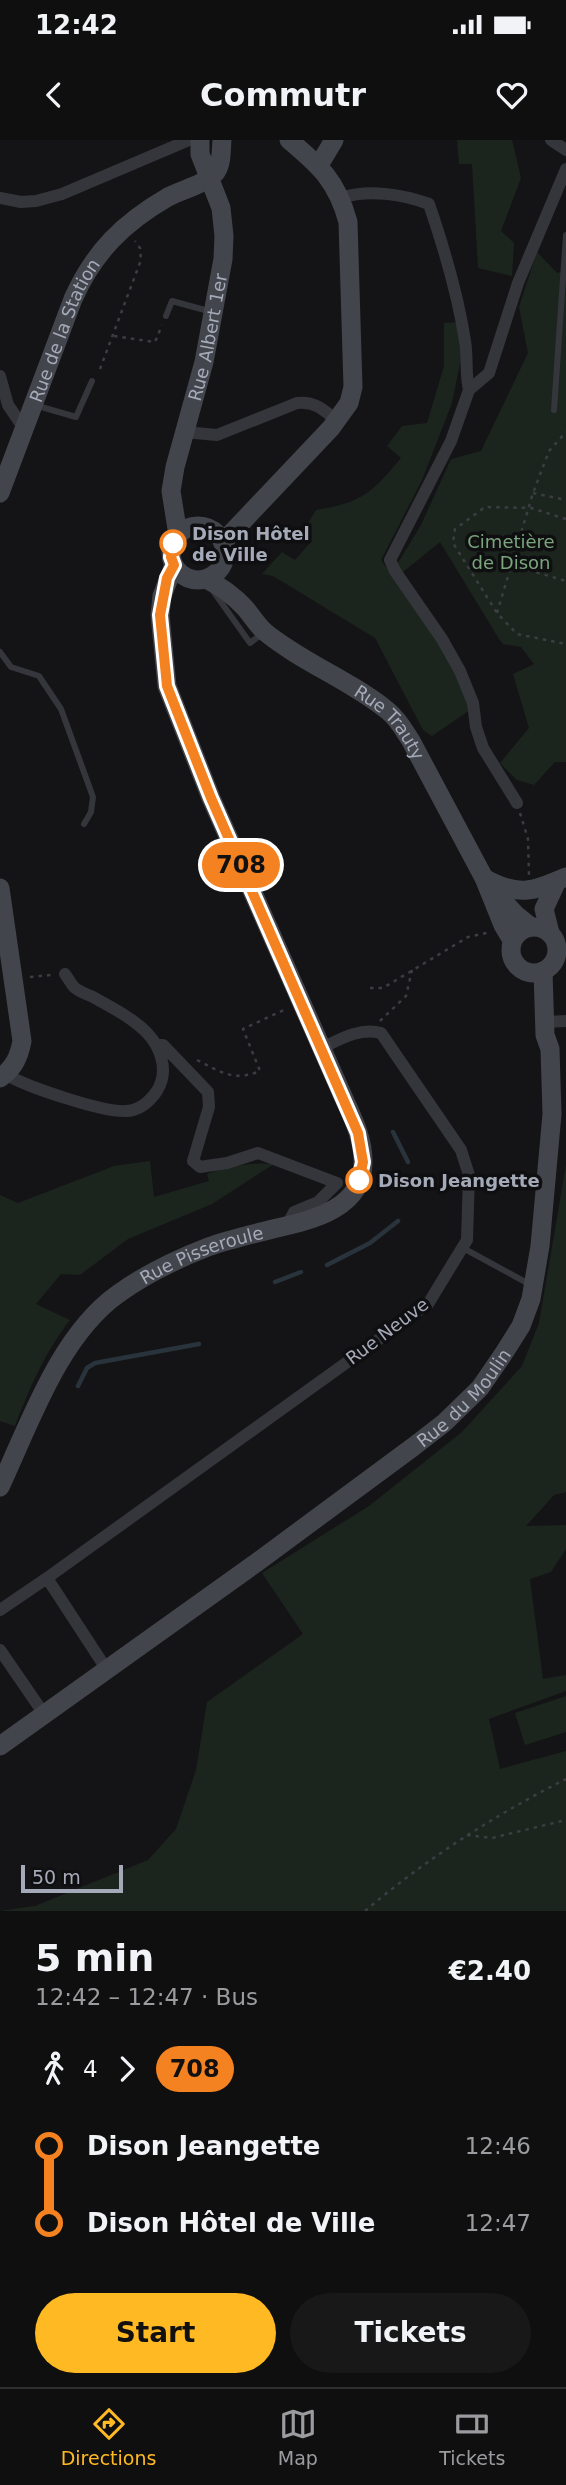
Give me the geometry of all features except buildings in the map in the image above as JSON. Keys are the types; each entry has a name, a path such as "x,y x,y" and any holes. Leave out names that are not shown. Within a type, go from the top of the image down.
{"main road":[{"path":"210,177 220,166 222,140"},
{"path":"289,140 331,179 341,198 348,222 353,387 349,403 334,424 223,542 211,529 202,526 185,529 178,534 171,549 174,565 167,578 160,615 167,686 211,798 322,1048"},
{"path":"319,165 334,140"},
{"name":"Rue Albert 1er","path":"178,534 172,491 184,432 204,362 223,259 221,208 197,145"},
{"name":"Rue de la Station","path":"167,198 191,170 197,145"},
{"name":"Rue de la Station","path":"0,492 86,270 98,253 126,226 167,198 210,177"},
{"name":"Rue Trauty","path":"223,542 223,563 243,606"},
{"path":"206,579 223,563"},
{"name":"Rue Trauty","path":"174,565 184,576 206,579 221,587 243,606 264,632 363,693 398,721 486,881 508,933"},
{"path":"486,881 524,892 562,879"},
{"path":"540,930 544,909 562,879"},
{"name":"Rue Trauty","path":"486,881 516,915 540,930"},
{"path":"0,888 22,1041 20,1056 3,1076"},
{"path":"540,930 556,944 556,957 543,971 527,972 514,963 508,933 540,930"},
{"name":"Rue du Moulin","path":"0,1746 256,1563 444,1423 480,1388 520,1326 531,1299 540,1246 552,1114 550,1049 558,1022 543,971"},
{"name":"Rue Pisseroule","path":"0,1487 64,1351 91,1317 118,1294 166,1266 208,1247 316,1217 342,1205 355,1188 363,1162 358,1133 322,1048"}],"street":[{"path":"551,140 566,150"},
{"path":"0,198 21,202 36,201 197,145"},
{"path":"517,803 483,748 476,727 473,703 460,671 390,560 451,441 469,390 489,373 518,283 566,169"},
{"path":"341,198 367,192 429,204 457,303 466,345 465,375 469,390"},
{"path":"0,376 8,405 23,427"},
{"path":"184,432 217,435 297,403 306,402 315,404 334,424"},
{"path":"3,1076 89,1104 128,1111 143,1107 160,1086 163,1064 156,1045 140,1027 74,988 65,974"},
{"path":"322,1048 359,1032 373,1030"},
{"name":"Rue Neuve","path":"0,1610 428,1304 467,1240 469,1175 461,1150 398,1055 381,1033 373,1030"},
{"path":"156,1045 163,1045 208,1093 209,1107 193,1161 200,1167 227,1163 258,1153 337,1183 318,1202 294,1212 286,1227"},
{"path":"47,1578 107,1670"},
{"path":"0,1650 44,1714"}],"lane":[{"path":"554,410 566,234"},
{"path":"166,316 172,301 214,313"},
{"path":"32,404 76,417 92,381"},
{"path":"206,579 214,595 250,643 264,632"},
{"path":"0,652 11,667 39,676 61,709 93,797 91,813 84,824"},
{"path":"463,1248 533,1286"}],"path":[{"path":"100,369 141,260 140,248 126,226"},
{"path":"114,336 155,342 166,316"},
{"path":"497,613 531,508 533,493 549,451 566,432"},
{"path":"533,493 566,500"},
{"path":"566,519 531,508 485,507 455,529 453,542 497,613 517,634 566,644"},
{"path":"511,565 566,581"},
{"path":"517,803 528,839 529,880"},
{"path":"370,988 383,988 468,937 508,933"},
{"path":"373,1030 385,1014 406,996 412,970"},
{"path":"26,977 46,975"},
{"path":"193,1058 235,1078 260,1071 243,1029 286,1008"},
{"path":"366,1911 467,1835 513,1806 566,1779"},
{"path":"467,1835 492,1838 566,1820"}],"green space":[{"path":"457,140 512,140 521,178 501,231 514,243 512,276 478,268 472,164 459,164"},
{"name":"Cimetière de Dison","path":"537,252 557,273 566,270 566,762 555,762 534,785 517,780 500,763 529,728 513,674 534,664 521,647 503,644 499,639 440,542 403,572 396,566 421,525 451,459 481,451 528,353 519,307"},
{"path":"458,322 462,354 452,403 422,480 381,560 439,640 473,708 432,736 423,730 375,638 273,576 262,574 282,552 295,560 311,542 302,533 316,510 344,504 365,494 382,480 401,458 387,446 402,426 427,423 444,366 444,323"},
{"path":"150,1161 154,1197 209,1181 207,1174 224,1169 248,1164 274,1164 212,1204 128,1239 80,1275 61,1274 36,1304 70,1320 38,1371 15,1426 0,1421 0,1195 18,1203 114,1166"},
{"path":"566,1165 566,1492 554,1495 526,1526 566,1525 566,1549 551,1572 530,1579 543,1679 566,1675 566,1691 489,1719 500,1769 566,1751 566,1911 0,1911 35,1906 148,1860 176,1829 196,1770 207,1702 303,1634 262,1573 369,1506 462,1432 522,1366 539,1323"},
{"path":"566,1696 566,1732 525,1745 515,1713"}],"waterway":[{"path":"393,1132 408,1162"},
{"path":"327,1265 370,1243 398,1221"},
{"path":"275,1282 301,1272"},
{"path":"78,1386 87,1368 95,1363 199,1344"}],"bus line":[{"name":"708","path":"173,543 171,557 174,565 167,578 160,615 167,686 211,798 358,1133 363,1162 359,1180"}],"place":[{"name":"Dison Hôtel de Ville","path":"173,543"},
{"name":"Dison Jeangette","path":"359,1180"}]}
